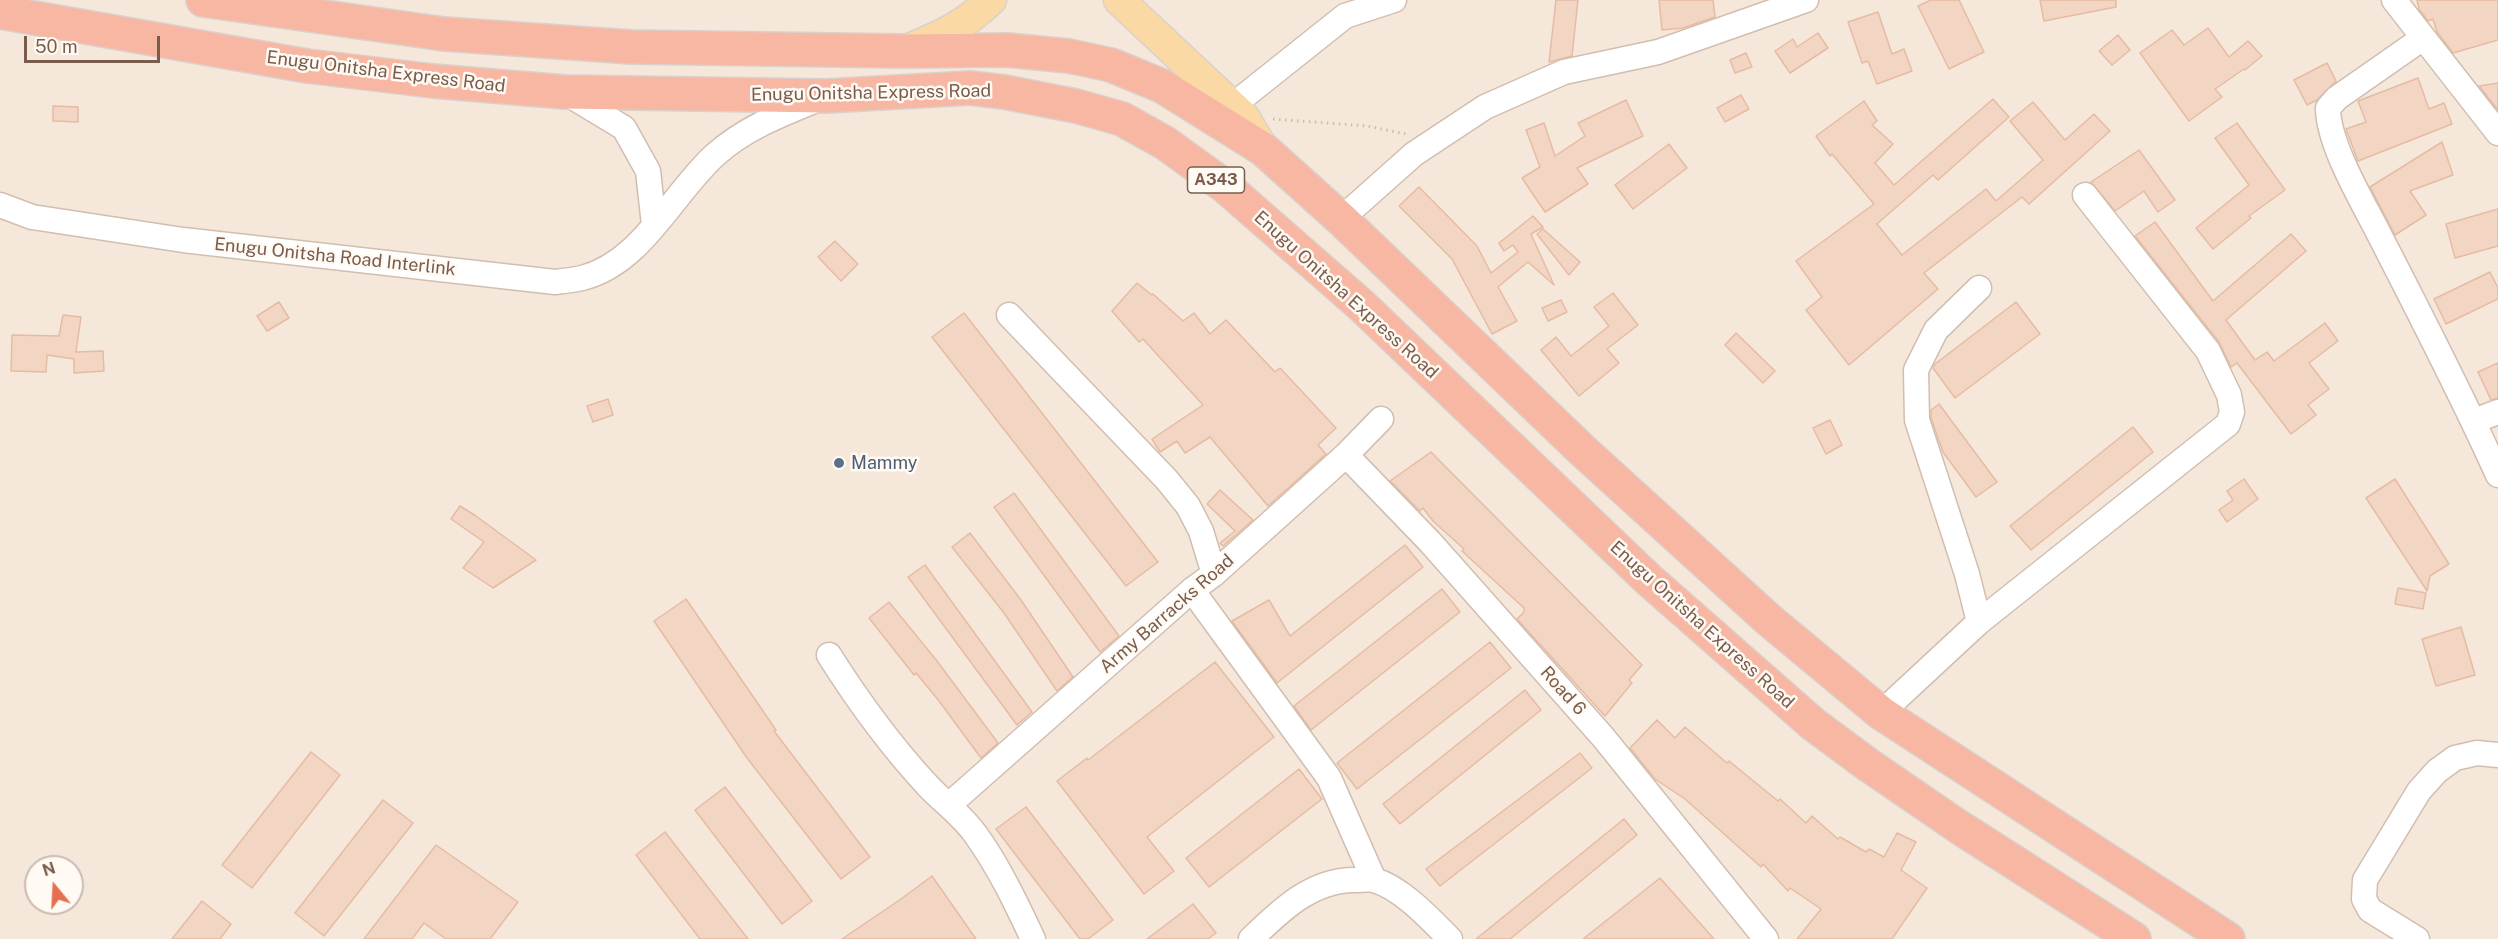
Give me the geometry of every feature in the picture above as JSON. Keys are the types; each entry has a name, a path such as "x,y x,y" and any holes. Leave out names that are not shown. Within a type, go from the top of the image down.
{"highway":[{"name":"A343","path":"202,0 444,34 631,47 903,51 1007,50 1069,56 1111,65 1162,86 1263,149 1341,219 1600,466 1769,620 1881,712 2228,939"},
{"name":"Enugu Onitsha Express Road","path":"0,12 307,66 433,81 565,93 826,96 970,88 1076,106 1122,119 1165,143 1226,187 1361,305 1648,579 1813,724 1959,827 2134,939"}],"main road":[{"path":"903,51 950,32 972,19 991,0"},
{"path":"1119,0 1238,111 1263,149"}],"street":[{"path":"1238,111 1339,8 1394,0"},
{"path":"1341,219 1414,154 1485,107 1564,72 1658,52 1806,0"},
{"path":"2394,0 2498,133"},
{"path":"2423,38 2337,98 2328,108 2328,121 2345,166 2474,421 2498,475"},
{"path":"565,93 624,128 648,171 654,225"},
{"name":"Enugu Onitsha Road Interlink","path":"0,205 33,217 183,240 555,282 584,278 609,266 637,244 714,156 734,140 781,115 826,96"},
{"path":"1881,712 1979,622 2228,424 2232,412 2229,395 2208,351 2085,195"},
{"path":"1979,288 1936,330 1916,370 1916,401 1917,420 1967,574 1979,622"},
{"path":"1009,315 1167,480 1188,506 1201,531 1214,574"},
{"path":"2474,421 2498,412"},
{"name":"Army Barracks Road","path":"950,804 1192,590 1214,574 1346,456 1381,419"},
{"name":"Road 6","path":"1346,456 1430,542 1603,736 1766,939"},
{"path":"1192,590 1329,778 1374,880"},
{"path":"829,655 852,691 886,736 929,787 950,804 976,834 1013,896 1033,939"},
{"path":"2417,939 2370,910 2364,899 2365,880 2419,790 2437,771 2455,758 2477,753 2498,755"},
{"path":"1251,939 1282,910 1315,887 1343,879 1374,880 1402,895 1450,939"}],"path":[{"path":"1238,111 1367,126 1435,140"}],"shaded area":[{"path":"0,0 2498,0 2498,939 0,939"}],"building":[{"path":"1556,0 1578,0 1572,56 1549,62"},
{"path":"1659,0 1713,0 1715,17 1683,28 1662,30"},
{"path":"1931,0 1959,0 1984,52 1949,69 1918,6"},
{"path":"2040,0 2116,0 2116,7 2044,21"},
{"path":"2417,0 2498,0 2498,40 2453,53 2437,32 2433,19 2428,21 2419,9"},
{"path":"1878,12 1892,54 1904,49 1912,71 1877,84 1868,61 1862,63 1848,22"},
{"path":"2208,28 2229,57 2248,41 2262,56 2215,89 2222,97 2189,121 2140,53 2172,30 2184,45"},
{"path":"1818,33 1828,48 1790,73 1775,51 1793,39 1797,47"},
{"path":"2118,35 2130,50 2112,65 2099,51"},
{"path":"1746,53 1752,67 1735,73 1730,60"},
{"path":"2327,63 2336,81 2317,100 2307,105 2294,80"},
{"path":"2418,78 2429,109 2444,103 2452,124 2358,161 2346,129 2366,122 2358,101"},
{"path":"2498,83 2498,110 2479,86"},
{"path":"1741,95 1749,109 1725,122 1717,108"},
{"path":"1993,99 2009,117 1938,180 1933,175 1877,224 1902,255 1986,189 1996,201 2043,160 2010,121 2033,102 2065,140 2094,114 2110,131 2029,204 2022,197 1924,273 1938,289 1849,365 1806,310 1822,297 1796,261 1874,204 1832,154 1830,156 1816,136 1864,101 1877,121 1872,125 1893,144 1875,163 1894,185"},
{"path":"1626,100 1643,136 1577,168 1588,184 1545,212 1522,178 1540,167 1526,130 1544,123 1555,156 1585,136 1578,123"},
{"path":"53,106 78,107 78,122 53,121"},
{"path":"2237,123 2285,190 2249,216 2251,218 2213,249 2196,228 2249,185 2215,138"},
{"path":"2442,142 2453,175 2410,191 2426,215 2395,235 2370,187"},
{"path":"1669,144 1687,168 1633,209 1615,185"},
{"path":"2139,150 2175,200 2158,212 2144,191 2115,211 2091,182"},
{"path":"1419,187 1477,246 1491,273 1518,252 1513,245 1504,251 1499,243 1533,216 1543,227 1531,234 1554,285 1528,262 1498,287 1517,321 1492,334 1452,259 1399,206"},
{"path":"2498,209 2498,246 2455,258 2446,224"},
{"path":"2155,222 2213,301 2291,234 2306,251 2226,320 2255,360 2267,352 2274,361 2325,323 2338,341 2309,363 2329,389 2308,405 2316,415 2291,434 2237,363 2231,367 2219,342 2135,236"},
{"path":"1543,229 1580,262 1569,275 1537,234"},
{"path":"835,241 858,264 841,281 818,257"},
{"path":"2490,272 2498,288 2498,299 2446,324 2434,299"},
{"path":"1137,283 1183,321 1194,313 1210,334 1226,320 1275,372 1280,368 1336,428 1318,445 1326,454 1268,506 1210,437 1185,453 1177,441 1160,452 1152,439 1203,405 1143,339 1139,342 1112,311"},
{"path":"1613,293 1638,325 1607,349 1619,363 1579,396 1541,350 1556,337 1571,356 1609,326 1594,307"},
{"path":"1561,300 1567,312 1548,321 1542,308"},
{"path":"279,302 289,318 267,331 257,316"},
{"path":"2016,302 2040,334 1955,398 1933,368 1935,364"},
{"path":"964,313 1158,562 1126,586 932,337"},
{"path":"63,315 81,317 76,352 103,351 104,371 74,373 74,359 47,355 46,372 11,371 12,335 59,336"},
{"path":"1736,333 1775,371 1763,383 1725,345"},
{"path":"2498,363 2498,398 2491,400 2478,372"},
{"path":"608,399 613,415 593,422 587,406"},
{"path":"1939,404 1997,482 1976,497 1943,452 1931,418 1931,410"},
{"path":"1830,420 1842,445 1826,454 1813,428"},
{"path":"2133,427 2153,452 2031,550 2010,526"},
{"path":"1431,452 1642,665 1629,680 1632,683 1605,716 1517,619 1524,612 1524,608 1462,551 1464,549 1433,521 1423,508 1420,511 1390,481"},
{"path":"2244,479 2258,499 2227,522 2219,510 2233,500 2227,491"},
{"path":"2395,479 2449,564 2430,576 2427,591 2366,498"},
{"path":"1220,490 1253,520 1223,546 1220,543 1235,531 1207,504"},
{"path":"1014,493 1119,636 1100,652 994,507"},
{"path":"460,506 536,560 493,588 463,568 484,542 451,519"},
{"path":"970,533 1021,600 1073,677 1057,691 1004,613 952,547"},
{"path":"1405,545 1423,567 1277,683 1232,621 1269,600 1290,636"},
{"path":"925,565 1032,712 1017,725 908,577"},
{"path":"2398,588 2426,593 2423,609 2395,604"},
{"path":"1442,589 1460,612 1311,730 1294,706"},
{"path":"686,599 776,730 774,731 870,857 841,879 747,758 654,621"},
{"path":"889,602 937,661 998,743 981,758 939,701 916,673 914,675 869,618"},
{"path":"2461,627 2475,675 2436,686 2422,639"},
{"path":"1490,642 1511,668 1357,789 1337,763"},
{"path":"1215,662 1274,737 1147,837 1174,871 1144,894 1057,781 1087,758 1088,760"},
{"path":"1525,690 1541,710 1400,824 1383,804"},
{"path":"1657,720 1675,738 1685,727 1727,763 1729,761 1778,801 1780,799 1806,823 1812,816 1838,839 1840,837 1866,852 1869,849 1884,857 1897,833 1916,842 1901,870 1927,888 1892,939 1797,939 1821,909 1790,888 1788,891 1763,864 1761,867 1685,799 1655,779 1630,748"},
{"path":"311,752 340,775 252,888 222,865"},
{"path":"1580,753 1592,768 1440,886 1426,869"},
{"path":"1299,769 1322,799 1209,887 1186,858"},
{"path":"725,787 812,901 782,924 695,810"},
{"path":"383,800 413,823 324,936 295,913"},
{"path":"1026,807 1113,920 1088,939 1080,939 996,829"},
{"path":"1624,819 1637,835 1510,939 1476,939"},
{"path":"665,832 748,939 700,939 636,855"},
{"path":"436,845 518,902 490,939 446,939 424,923 412,939 364,939"},
{"path":"932,876 976,939 842,939 901,899"},
{"path":"1660,878 1714,939 1583,939"},
{"path":"202,901 231,924 220,939 172,939"},
{"path":"1193,904 1216,933 1208,939 1147,939"}],"place":[{"name":"Mammy","path":"839,463"}]}
